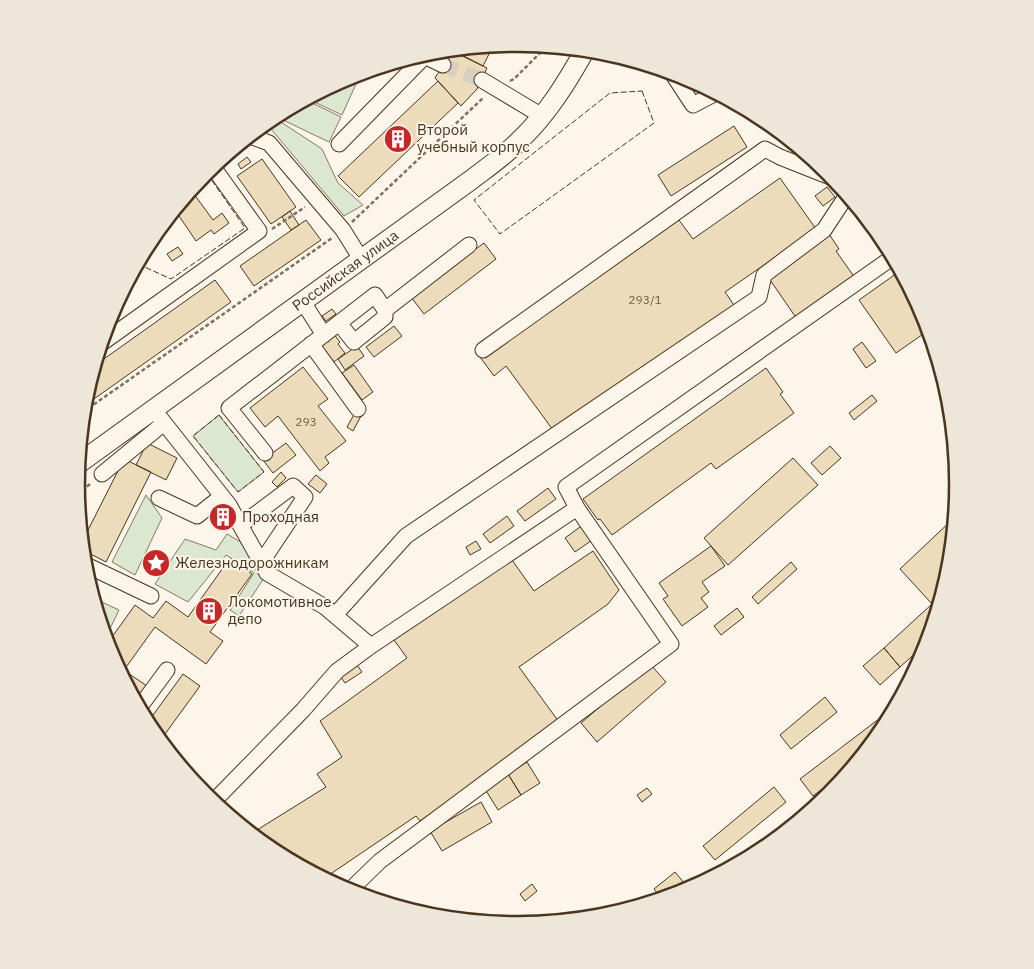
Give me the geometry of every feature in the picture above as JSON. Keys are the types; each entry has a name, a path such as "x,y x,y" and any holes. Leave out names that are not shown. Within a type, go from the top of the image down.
{"main road":[{"name":"Российская улица","path":"86,459 159,417 303,302 471,180 521,139 542,116 565,84 581,57"}],"lane":[{"path":"435,61 443,65"},
{"path":"339,144 416,65"},
{"path":"488,84 542,116"},
{"path":"684,86 693,105 708,97"},
{"path":"258,139 269,142 343,230 361,259"},
{"path":"484,350 765,149 812,170"},
{"path":"112,336 259,231 218,174"},
{"path":"335,615 406,536 759,297 764,275 824,230 843,201"},
{"path":"385,310 469,245"},
{"path":"348,882 380,861 671,644 577,508 566,487 887,262"},
{"path":"264,453 229,408 375,295 385,310 385,317 354,342 339,323"},
{"path":"303,302 324,335"},
{"path":"311,344 358,408"},
{"path":"102,474 159,417 222,496 268,574 325,607 371,646"},
{"path":"241,526 293,486 305,497 261,563"},
{"path":"159,498 197,516 222,496"},
{"path":"219,796 337,671 371,646 577,508"},
{"path":"93,568 151,596"},
{"path":"144,702 168,670"},
{"path":"355,885 380,861"}],"path":[{"path":"92,406 343,230 488,84 514,78 540,53"},
{"path":"259,231 268,231 317,199"},
{"path":"85,488 102,474"}],"green space":[{"path":"355,84 356,84 342,115 315,102"},
{"path":"313,104 341,117 329,142 284,121"},
{"path":"281,122 322,149 338,183 363,205 344,216 271,129"},
{"path":"219,415 264,472 238,492 193,436"},
{"path":"146,495 162,518 135,575 112,562"},
{"path":"227,534 249,547 264,578 239,616 230,610 254,573 226,555 188,602 155,584 185,539 216,550"},
{"path":"102,602 119,610 110,629"}],"building":[{"path":"490,53 483,66 463,56"},
{"path":"462,56 487,68 477,89 461,106 435,78 447,58"},
{"name":"Второй учебный корпус","path":"438,81 458,103 359,197 338,176"},
{"path":"734,126 747,147 671,196 658,175"},
{"path":"247,157 251,162 241,169 238,164"},
{"path":"262,159 296,207 271,224 237,176"},
{"path":"780,178 816,229 725,292 736,308 553,430 506,366 494,376 480,357 676,216 693,239"},
{"path":"827,187 835,197 823,206 815,196"},
{"path":"196,196 213,220 222,213 229,223 214,234 211,230 196,241 179,216"},
{"path":"290,211 299,225 291,230 282,217"},
{"path":"306,220 321,240 254,286 240,266"},
{"path":"829,234 839,249 836,251 855,278 797,319 768,277"},
{"path":"484,243 496,259 424,314 411,297"},
{"path":"178,247 183,254 172,261 167,254"},
{"path":"894,275 922,335 896,353 859,300"},
{"path":"215,280 231,302 93,400 104,359"},
{"path":"332,309 336,314 326,321 322,316"},
{"path":"394,326 402,336 374,357 366,347"},
{"path":"333,333 345,353 334,362 320,344"},
{"path":"862,342 876,361 866,368 853,349"},
{"path":"357,346 364,356 345,370 338,359"},
{"path":"354,365 373,392 362,400 342,373"},
{"path":"303,367 328,399 318,406 346,441 325,457 329,463 320,471 278,416 265,427 250,408"},
{"path":"766,368 783,392 780,394 794,413 716,469 711,463 612,535 583,499"},
{"path":"872,395 877,401 854,420 849,413"},
{"path":"356,411 362,414 353,431 347,427"},
{"path":"147,443 177,458 166,480 136,465"},
{"path":"286,443 296,455 273,473 263,460"},
{"path":"830,446 841,458 822,475 811,463"},
{"path":"793,458 818,485 728,565 704,538"},
{"path":"124,459 151,472 106,562 91,554 88,530"},
{"path":"281,472 286,478 277,487 272,482"},
{"path":"316,475 327,484 320,493 308,484"},
{"path":"548,488 556,499 525,521 517,511"},
{"name":"Проходная","path":"221,511 229,519 225,524 216,516"},
{"path":"507,516 514,526 490,543 483,534"},
{"path":"584,524 595,538 575,552 565,538"},
{"path":"947,525 941,569 932,604 900,569"},
{"path":"476,541 481,549 470,555 466,547"},
{"path":"711,546 725,566 702,582 709,592 701,598 708,607 682,626 663,599 668,596 659,583"},
{"path":"593,551 619,590 608,604 519,667 559,722 420,821 416,816 330,874 301,859 258,830 326,787 317,774 342,757 320,721 407,658 394,640 512,560 534,591"},
{"name":"Локомотивное депо","path":"230,558 252,574 210,632 223,641 206,664 155,627 126,667 113,636 135,605 153,618 166,601 188,617"},
{"path":"791,562 797,569 758,604 752,597"},
{"path":"931,604 914,655 900,667 884,648"},
{"path":"737,608 744,617 721,635 714,626"},
{"path":"884,648 900,667 880,685 863,666"},
{"path":"355,662 362,672 345,683 338,673"},
{"path":"650,664 666,682 597,742 581,723"},
{"path":"129,674 147,686 141,695"},
{"path":"183,674 200,686 165,734 152,716"},
{"path":"825,697 837,712 791,749 780,735"},
{"path":"881,718 842,769 813,796 800,779"},
{"path":"527,762 540,783 521,795 508,774"},
{"path":"508,774 521,795 498,810 485,789"},
{"path":"774,787 786,802 715,860 703,846"},
{"path":"647,788 652,794 642,802 637,795"},
{"path":"481,802 492,822 442,851 430,831"},
{"path":"675,872 684,883 658,893 654,889"},
{"path":"532,884 537,891 525,901 520,894"}],"tunnel":[{"path":"443,65 482,80"}],"fence":[{"path":"642,91 654,123 500,234 474,200 610,93 642,91"},
{"path":"144,267 171,279 245,228 211,180"},
{"path":"219,415 264,472 238,492 193,436 219,415"}],"place":[{"name":"Второй учебный корпус","path":"398,139"},
{"name":"Проходная","path":"223,517"},
{"name":"Железнодорожникам","path":"156,563"},
{"name":"Локомотивное депо","path":"209,611"}]}
